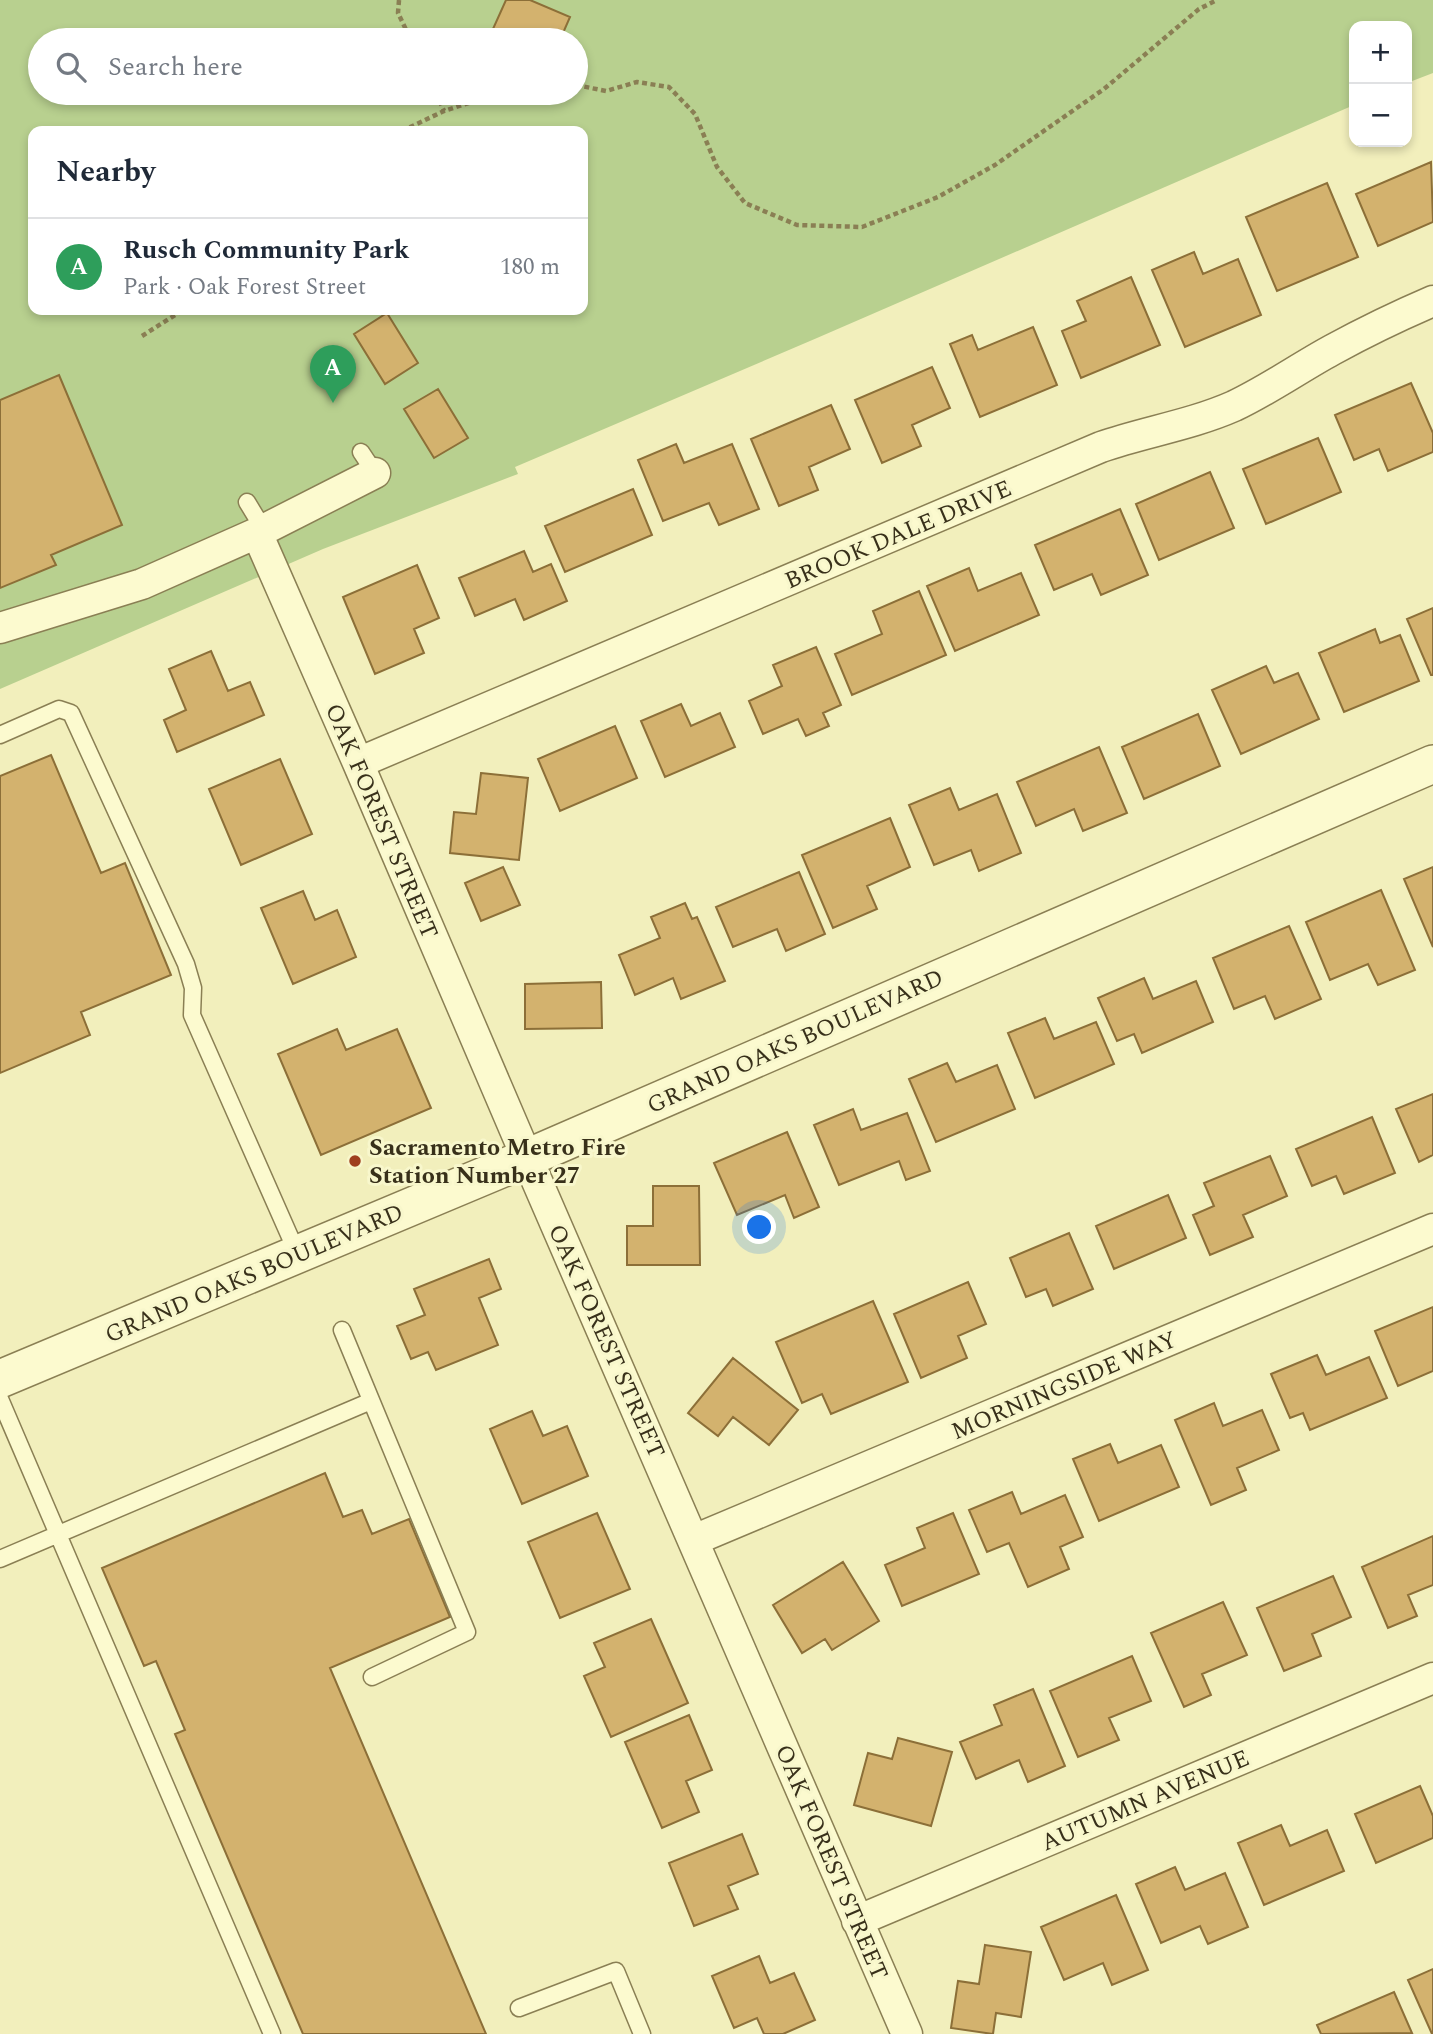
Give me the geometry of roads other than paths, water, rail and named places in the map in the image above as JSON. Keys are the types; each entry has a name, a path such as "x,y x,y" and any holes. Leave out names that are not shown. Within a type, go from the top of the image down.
{"street":[{"name":"BROOK DALE DRIVE","path":"358,763 1101,447 1232,407 1283,381 1328,352 1375,327 1433,301"},
{"path":"0,628 142,584 261,531 368,463"},
{"name":"OAK FOREST STREET","path":"261,531 527,1158 907,2034"},
{"name":"GRAND OAKS BOULEVARD","path":"0,1379 527,1158 1433,764"},
{"name":"MORNINGSIDE WAY","path":"694,1540 1433,1229"},
{"name":"AUTUMN AVENUE","path":"857,1921 1433,1678"}],"lane":[{"path":"247,502 261,531"},
{"path":"0,735 59,709 71,713 186,964 193,988 192,1015 298,1255"},
{"path":"342,1329 467,1632 372,1677"},
{"path":"0,1399 272,2034"},
{"path":"0,1559 371,1401"},
{"path":"519,2008 616,1971 642,2034"}],"place":[{"name":"Rusch Community Park","path":"333,403"},
{"name":"Sacramento Metro Fire Station Number 27","path":"355,1161"}]}
